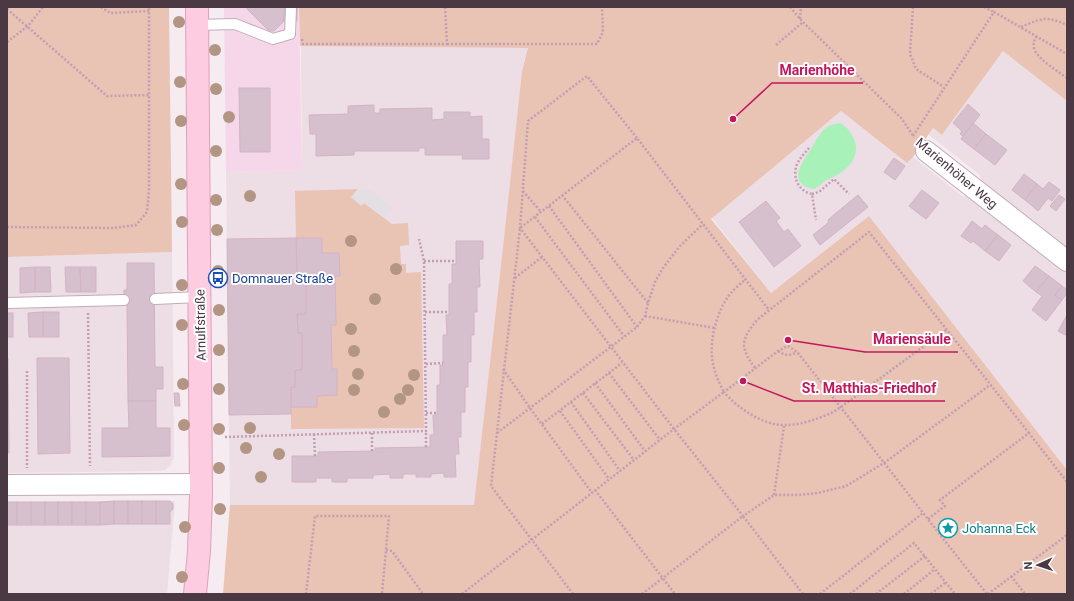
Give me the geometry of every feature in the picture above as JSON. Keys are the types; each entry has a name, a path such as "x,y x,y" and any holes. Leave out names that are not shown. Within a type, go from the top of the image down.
{"main road":[{"name":"Arnulfstraße","path":"195,594 199,551 201,484 197,16"}],"street":[{"name":"Marienhöher Weg","path":"926,151 1067,261"},
{"path":"7,486 201,484"}],"lane":[{"path":"197,16 235,24 273,39 290,34 290,7"},
{"path":"155,299 199,297"},
{"path":"7,303 124,300"}],"path":[{"path":"7,42 28,26 43,7"},
{"path":"101,7 110,13 149,11"},
{"path":"7,227 113,228 136,225 147,212 149,190 149,7"},
{"path":"445,7 447,44"},
{"path":"302,36 302,44 597,44 603,32 602,7"},
{"name":"Marienhöher Weg","path":"790,7 800,19 902,119 913,136 926,151"},
{"path":"800,19 801,7"},
{"path":"913,7 910,54 916,69 944,87"},
{"path":"984,7 1067,54"},
{"path":"7,9 107,96 149,95"},
{"path":"913,136 994,12"},
{"path":"1020,27 1041,19 1059,21 1067,25"},
{"path":"776,45 803,22"},
{"path":"1037,36 1034,42 1034,48 1037,54 1067,78"},
{"path":"573,594 491,486 520,228 528,121 587,76 637,138 769,310"},
{"path":"520,228 637,138"},
{"path":"809,148 798,162 796,180 799,187 805,193 812,194 818,192 834,180 849,194"},
{"path":"523,190 541,212"},
{"path":"812,194 816,220"},
{"path":"562,196 648,303"},
{"path":"549,206 637,327"},
{"path":"535,217 624,336"},
{"path":"497,433 637,327 645,316 655,282 663,268 679,247 703,224"},
{"path":"520,228 622,363 803,594"},
{"path":"755,368 746,356 744,344 747,331 769,310 869,232 1067,482"},
{"path":"419,239 424,261 426,447"},
{"path":"514,278 542,257"},
{"path":"424,261 456,261"},
{"path":"745,280 736,288 724,303 712,335 712,357 716,376 724,392 739,407 756,417 784,426 808,422 835,412 946,330"},
{"path":"88,301 90,471"},
{"path":"425,312 449,312"},
{"path":"645,316 715,328"},
{"path":"462,594 645,451 778,351 788,346 797,352 928,520 988,594 1067,535"},
{"path":"778,351 787,356 797,352"},
{"path":"426,364 443,363"},
{"path":"542,424 622,363"},
{"path":"503,369 592,493"},
{"path":"27,371 27,471"},
{"path":"609,373 660,440"},
{"path":"595,383 645,451"},
{"path":"642,594 774,494 798,495 818,493 846,486 884,463 990,385"},
{"path":"583,393 634,460"},
{"path":"571,402 620,471"},
{"path":"560,411 609,479"},
{"path":"426,413 437,413"},
{"path":"774,494 784,426"},
{"path":"225,437 426,431"},
{"path":"372,432 372,451"},
{"path":"314,434 315,456"},
{"path":"928,520 945,506 940,500 1028,434"},
{"path":"595,490 675,594"},
{"path":"820,594 923,513"},
{"path":"306,594 315,516 389,516 382,594"},
{"path":"850,594 914,543 955,594"},
{"path":"386,550 392,551 423,594"},
{"path":"876,594 925,556"},
{"path":"904,594 935,569"},
{"path":"1011,576 1025,594"},
{"path":"930,594 946,582"}],"shaded area":[{"path":"7,7 169,7 172,252 7,257"},
{"path":"224,7 299,7 302,170 226,172"},
{"path":"299,7 1067,7 1067,101 1003,51 942,135 933,128 913,157 907,163 841,111 711,219 771,293 869,216 1067,470 1067,594 223,594 230,505 474,505 522,71 528,48 300,46"},
{"path":"301,46 528,47 522,71 474,506 230,505 226,172 302,170"},
{"path":"1003,51 1067,101 1067,253 983,184 979,174 929,135 933,128 942,135"},
{"path":"841,111 907,163 913,157 962,196 975,199 1067,269 1067,470 869,216 771,293 712,218"},
{"path":"840,123 853,136 855,142 856,151 851,164 814,189 800,183 798,178 801,166 819,136 827,127"},
{"path":"358,189 351,197 361,205 364,203 392,224 408,223 409,245 400,246 401,264 406,264 406,273 421,272 424,428 291,429 291,407 317,407 317,396 337,395 337,369 332,369 331,325 336,325 335,276 340,275 339,253 322,253 322,238 296,238 295,191"},
{"path":"358,189 371,190 392,208 384,218 364,203 361,206 351,197"},
{"path":"172,252 174,457 171,465 165,470 160,471 7,473 7,257"},
{"path":"175,501 167,594 7,594 7,502"}],"building":[{"path":"247,7 284,7 284,21 274,31 269,31 247,9"},
{"path":"284,7 297,7 297,21 284,21"},
{"path":"239,88 270,88 270,152 240,152"},
{"path":"968,104 980,115 963,136 960,134 962,131 953,123"},
{"path":"374,105 374,113 380,113 380,109 432,108 432,120 444,119 444,112 470,112 470,117 482,116 482,139 489,139 489,159 462,159 463,155 425,155 425,148 419,148 419,151 354,151 354,155 316,156 316,134 310,134 309,115 348,114 348,106"},
{"path":"973,123 986,134 974,149 961,139"},
{"path":"986,134 1007,150 995,165 974,149"},
{"path":"894,158 905,166 895,180 884,172"},
{"path":"1024,174 1037,184 1025,200 1012,190"},
{"path":"1049,182 1060,190 1052,201 1048,198 1038,211 1025,200 1037,184 1043,189"},
{"path":"922,190 939,203 926,219 909,206"},
{"path":"858,195 868,207 820,245 813,235 829,222 828,220"},
{"path":"1059,195 1065,199 1056,211 1050,206"},
{"path":"766,201 780,218 776,221 784,232 788,229 801,246 774,267 739,222"},
{"path":"972,221 982,229 985,225 998,235 985,251 973,241 971,243 961,236"},
{"path":"998,235 1011,245 999,261 985,251"},
{"path":"296,238 322,238 322,253 339,253 340,276 335,276 336,325 331,325 332,369 337,369 337,395 317,396 317,407 291,407 291,387 295,387 295,370 302,370 302,333 298,333 297,314 306,314 306,275 297,275"},
{"path":"296,238 297,275 306,275 306,314 297,314 298,333 302,333 302,370 295,370 295,387 291,387 291,414 229,415 227,239"},
{"path":"456,241 483,241 483,259 479,259 480,287 477,287 477,312 474,312 474,335 471,335 471,362 468,362 468,387 465,387 465,412 461,412 461,437 458,437 459,454 455,454 456,477 444,477 444,473 431,474 431,477 416,477 416,474 403,474 403,478 390,478 390,474 373,475 373,478 347,478 347,482 332,482 332,478 316,478 316,482 292,482 292,456 318,456 318,452 375,451 375,448 430,447 430,435 434,435 433,415 437,415 437,385 440,385 440,365 443,365 443,335 447,335 446,315 449,315 449,284 452,284 452,264 456,264"},
{"path":"127,263 154,263 155,367 163,367 163,389 156,389 156,401 128,401 127,305 124,305 124,290 127,290"},
{"path":"1035,266 1049,276 1036,292 1023,281"},
{"path":"35,267 50,267 51,292 35,292"},
{"path":"35,267 35,292 20,293 20,268"},
{"path":"65,267 80,267 81,292 66,292"},
{"path":"80,267 96,267 96,292 81,292"},
{"path":"1049,276 1062,286 1055,295 1062,300 1046,321 1032,310 1042,296 1036,292"},
{"path":"1062,286 1067,290 1067,293 1062,300 1055,295"},
{"path":"43,312 59,312 59,337 43,337"},
{"path":"43,312 43,337 29,337 28,313"},
{"path":"7,313 13,313 13,337 7,337"},
{"path":"1067,315 1067,336 1058,331"},
{"path":"8,358 9,453 7,453"},
{"path":"37,358 69,358 70,453 38,454"},
{"path":"174,393 179,393 180,406 175,406"},
{"path":"128,401 156,401 156,428 170,428 170,456 102,457 102,428 129,428"},
{"path":"114,501 114,524 100,525 100,502"},
{"path":"114,501 128,501 128,524 114,524"},
{"path":"128,501 142,501 142,524 128,524"},
{"path":"142,501 156,501 156,524 142,524"},
{"path":"156,501 170,501 173,504 173,509 170,512 170,524 156,524"},
{"path":"7,502 17,502 17,525 7,525"},
{"path":"17,502 31,502 31,525 17,525"},
{"path":"31,502 45,502 45,525 31,525"},
{"path":"45,502 58,502 58,525 45,525"},
{"path":"58,502 72,502 72,525 58,525"},
{"path":"72,502 86,502 86,525 72,525"},
{"path":"86,502 100,502 100,525 86,525"}],"place":[{"name":"Marienhöhe","path":"733,119"},
{"name":"Domnauer Straße","path":"218,278"},
{"name":"Mariensäule","path":"788,340"},
{"name":"St. Matthias-Friedhof","path":"743,381"},
{"name":"Johanna Eck","path":"948,528"}]}
